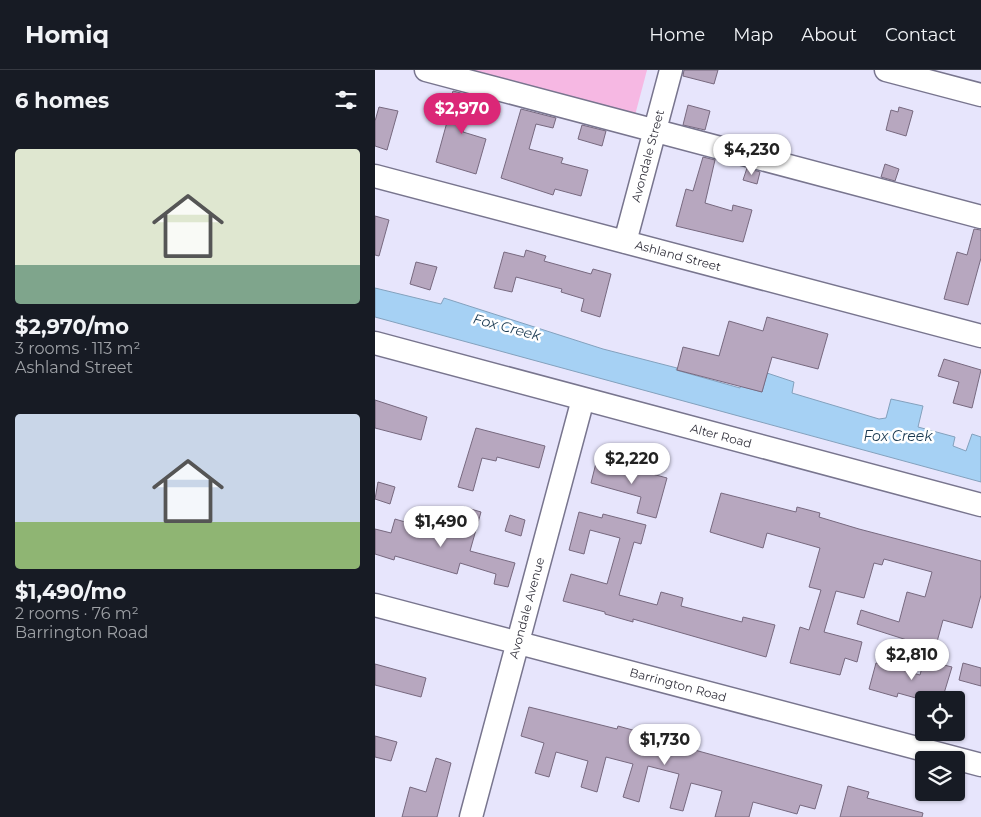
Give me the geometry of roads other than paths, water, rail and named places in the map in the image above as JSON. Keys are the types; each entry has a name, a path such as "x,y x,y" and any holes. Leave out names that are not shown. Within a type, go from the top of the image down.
{"street":[{"path":"426,70 981,217"},
{"name":"Avondale Street","path":"625,242 671,70"},
{"path":"887,70 981,95"},
{"name":"Ashland Street","path":"375,176 981,336"},
{"name":"Alter Road","path":"375,344 981,504"},
{"name":"Avondale Avenue","path":"471,817 583,399"},
{"name":"Barrington Road","path":"375,605 981,765"}],"water":[{"name":"Fox Creek","path":"375,288 441,304 444,298 603,349 677,368 676,370 740,388 747,364 744,387 762,392 767,373 794,382 792,393 879,419 886,418 891,399 923,406 918,427 955,437 953,446 966,451 972,434 981,437 981,482 375,317"}]}
